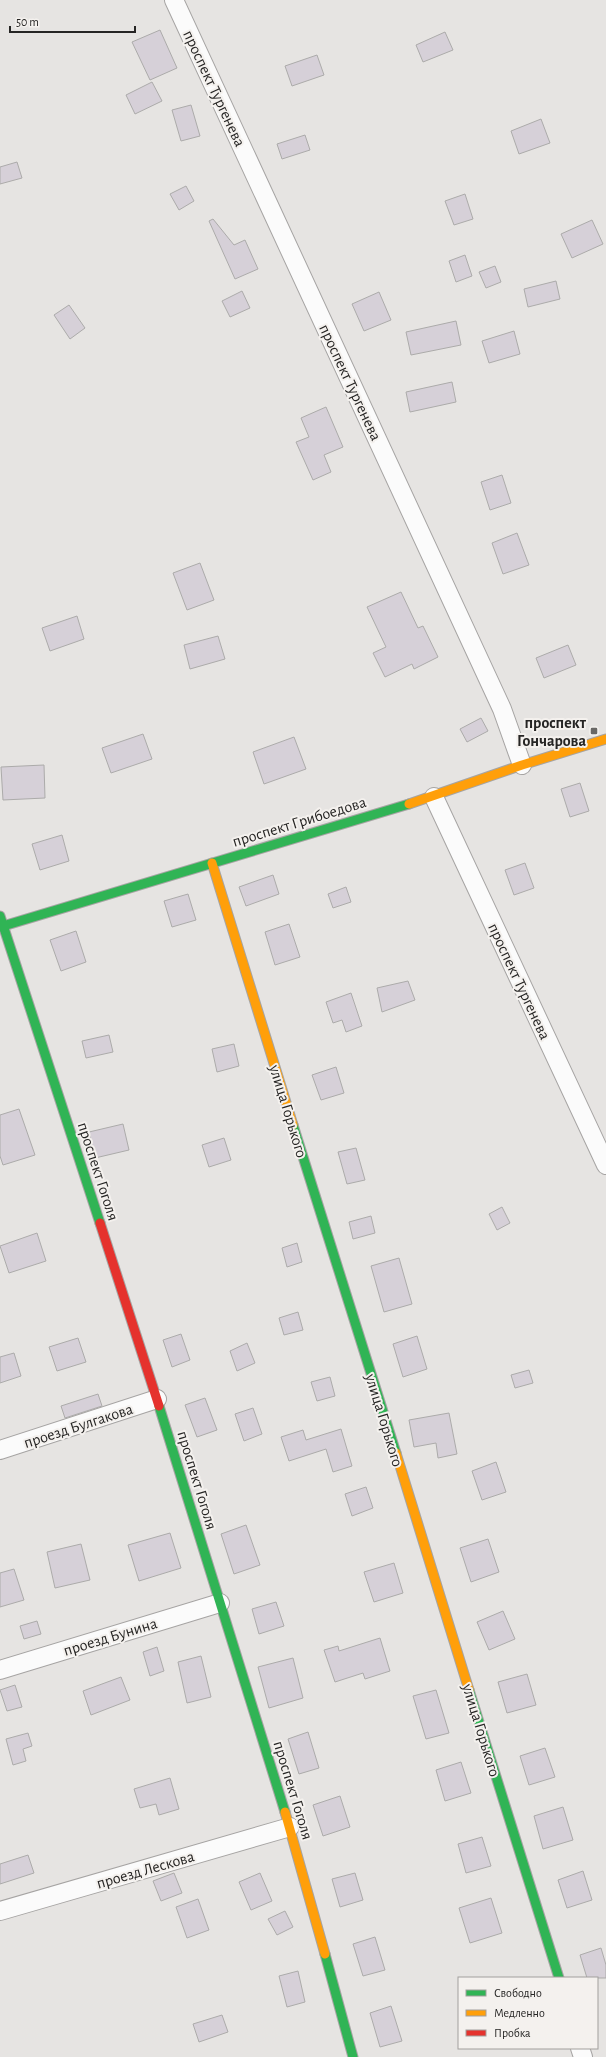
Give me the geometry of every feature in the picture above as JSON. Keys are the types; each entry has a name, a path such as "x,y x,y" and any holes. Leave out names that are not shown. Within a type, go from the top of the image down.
{"street":[{"name":"проспект Тургенева","path":"174,0 502,709 522,765"},
{"name":"проспект Грибоедова","path":"2,926 434,797 522,765 606,739"},
{"name":"проспект Тургенева","path":"434,797 606,1165"},
{"name":"улица Горького","path":"212,863 559,1977"},
{"name":"проспект Гоголя","path":"0,916 157,1399 290,1827 353,2057"},
{"name":"проезд Булгакова","path":"0,1450 157,1399"},
{"name":"проезд Бунина","path":"0,1670 220,1603"},
{"name":"проезд Лескова","path":"0,1911 290,1827"}],"building":[{"path":"160,30 177,68 150,80 132,42"},
{"path":"445,32 453,50 423,62 416,45"},
{"path":"317,55 324,75 292,86 285,66"},
{"path":"152,82 162,101 135,114 126,95"},
{"path":"191,105 200,136 181,141 172,110"},
{"path":"541,119 550,143 519,154 511,131"},
{"path":"305,135 310,150 282,159 277,144"},
{"path":"17,162 22,178 0,184 0,167"},
{"path":"186,186 194,201 179,210 170,194"},
{"path":"465,194 473,219 454,225 445,201"},
{"path":"213,219 234,245 245,240 258,269 235,279 209,221"},
{"path":"592,220 603,244 572,258 561,234"},
{"path":"465,255 472,276 456,282 449,261"},
{"path":"495,266 501,282 486,288 479,272"},
{"path":"556,281 560,299 528,307 524,289"},
{"path":"242,291 250,308 230,317 222,301"},
{"path":"379,292 391,320 364,331 352,304"},
{"path":"69,305 85,328 70,339 54,315"},
{"path":"456,321 461,345 411,355 406,332"},
{"path":"514,331 520,354 489,363 482,341"},
{"path":"452,382 456,402 410,412 406,392"},
{"path":"326,407 343,447 324,455 331,472 313,480 296,442 309,437 301,418"},
{"path":"502,475 511,503 490,510 481,482"},
{"path":"517,533 529,565 503,574 492,543"},
{"path":"200,563 214,600 187,610 173,573"},
{"path":"401,592 418,628 423,626 438,657 414,669 412,664 385,677 373,653 386,647 367,607"},
{"path":"77,616 84,639 50,651 42,628"},
{"path":"218,636 225,659 190,669 184,645"},
{"path":"568,645 576,665 544,678 536,658"},
{"path":"481,718 488,731 467,742 460,729"},
{"path":"143,734 152,759 111,773 102,748"},
{"path":"294,737 306,769 264,784 253,752"},
{"path":"44,765 45,798 3,800 1,767"},
{"path":"580,783 589,811 570,817 561,789"},
{"path":"62,835 69,861 40,870 32,844"},
{"path":"525,863 534,888 514,895 505,870"},
{"path":"273,875 279,894 246,906 239,887"},
{"path":"346,887 351,902 333,908 328,894"},
{"path":"188,894 196,920 172,927 164,901"},
{"path":"289,924 300,957 275,965 265,932"},
{"path":"76,931 86,962 61,971 50,940"},
{"path":"408,981 415,1000 382,1012 377,988"},
{"path":"351,993 362,1026 346,1032 342,1020 333,1023 326,1002"},
{"path":"109,1035 113,1052 86,1058 82,1041"},
{"path":"234,1044 239,1066 217,1072 212,1049"},
{"path":"336,1067 344,1093 321,1100 312,1075"},
{"path":"19,1109 35,1155 3,1165 0,1156 0,1115"},
{"path":"123,1124 129,1150 95,1158 89,1132"},
{"path":"224,1138 231,1160 209,1167 202,1145"},
{"path":"356,1148 365,1180 347,1184 338,1152"},
{"path":"502,1207 510,1223 497,1230 489,1214"},
{"path":"371,1216 375,1233 353,1239 349,1222"},
{"path":"37,1233 46,1261 9,1273 0,1246"},
{"path":"297,1243 302,1262 287,1267 282,1248"},
{"path":"399,1258 412,1304 384,1312 371,1266"},
{"path":"298,1312 303,1330 284,1335 279,1318"},
{"path":"181,1334 190,1360 172,1367 163,1340"},
{"path":"417,1336 427,1369 403,1377 393,1344"},
{"path":"78,1338 86,1362 57,1371 49,1347"},
{"path":"247,1343 255,1363 237,1371 230,1351"},
{"path":"14,1353 21,1376 0,1383 0,1357"},
{"path":"529,1370 533,1383 515,1388 511,1375"},
{"path":"330,1377 335,1396 317,1401 311,1382"},
{"path":"98,1394 102,1406 65,1418 61,1406"},
{"path":"205,1398 217,1430 197,1437 185,1405"},
{"path":"253,1408 262,1434 244,1441 235,1414"},
{"path":"449,1413 457,1454 438,1458 436,1443 414,1447 409,1420"},
{"path":"341,1429 352,1466 333,1472 326,1449 289,1461 281,1437 303,1430 306,1440"},
{"path":"496,1462 506,1492 482,1500 472,1471"},
{"path":"366,1487 373,1508 352,1516 345,1494"},
{"path":"246,1525 260,1565 234,1574 221,1534"},
{"path":"170,1533 181,1568 139,1581 128,1545"},
{"path":"488,1539 499,1572 471,1582 460,1548"},
{"path":"81,1544 90,1580 55,1588 47,1552"},
{"path":"394,1563 403,1593 374,1602 364,1572"},
{"path":"14,1569 24,1600 0,1607 0,1573"},
{"path":"276,1602 284,1626 259,1634 252,1609"},
{"path":"503,1611 515,1639 489,1650 477,1622"},
{"path":"37,1621 41,1634 24,1639 20,1626"},
{"path":"380,1638 390,1671 365,1679 363,1673 335,1682 324,1650 338,1646 339,1651"},
{"path":"157,1647 164,1671 150,1676 143,1652"},
{"path":"201,1656 211,1697 187,1703 178,1662"},
{"path":"293,1658 303,1698 269,1708 258,1667"},
{"path":"527,1674 536,1705 507,1713 498,1682"},
{"path":"121,1677 130,1700 91,1715 83,1691"},
{"path":"15,1685 22,1707 7,1711 0,1690"},
{"path":"436,1690 449,1733 426,1739 413,1696"},
{"path":"308,1732 319,1768 299,1774 288,1739"},
{"path":"28,1733 32,1746 23,1749 26,1761 13,1765 6,1739"},
{"path":"545,1748 555,1777 529,1785 520,1756"},
{"path":"461,1762 471,1793 445,1801 436,1770"},
{"path":"170,1778 179,1809 159,1815 156,1804 140,1808 134,1789"},
{"path":"340,1796 350,1827 323,1836 313,1805"},
{"path":"563,1807 573,1840 543,1849 534,1816"},
{"path":"482,1837 491,1866 466,1873 458,1844"},
{"path":"28,1855 34,1873 0,1884 0,1864"},
{"path":"583,1871 592,1900 567,1908 558,1880"},
{"path":"174,1873 182,1893 161,1901 153,1881"},
{"path":"260,1873 272,1901 251,1910 239,1882"},
{"path":"355,1873 363,1900 340,1907 332,1879"},
{"path":"491,1898 502,1933 470,1943 459,1908"},
{"path":"198,1899 209,1930 187,1938 176,1907"},
{"path":"285,1911 293,1927 277,1935 268,1919"},
{"path":"375,1937 385,1970 363,1976 353,1944"},
{"path":"601,1948 606,1965 606,1978 587,1977 580,1955"},
{"path":"298,1971 305,2002 287,2007 279,1976"},
{"path":"391,2006 402,2041 380,2047 370,2013"},
{"path":"222,2015 228,2032 199,2042 193,2024"}],"traffic: fast":[{"path":"0,927 409,804"},
{"path":"0,916 100,1223"},
{"path":"293,1125 396,1453"},
{"path":"159,1406 285,1812"},
{"path":"469,1690 559,1977"},
{"path":"325,1954 353,2057"}],"traffic: slow":[{"path":"409,804 522,765 606,739"},
{"path":"212,863 293,1125"},
{"path":"396,1453 469,1690"},
{"path":"285,1812 325,1954"}],"traffic: jam":[{"path":"100,1223 159,1406"}],"place":[{"name":"проспект Гончарова","path":"594,731"}]}
